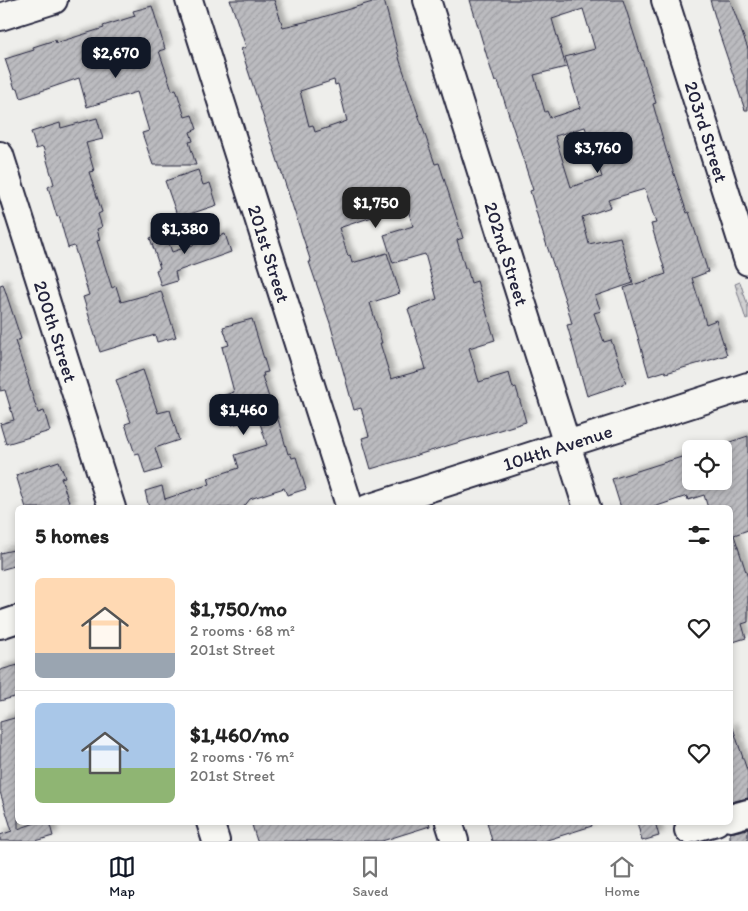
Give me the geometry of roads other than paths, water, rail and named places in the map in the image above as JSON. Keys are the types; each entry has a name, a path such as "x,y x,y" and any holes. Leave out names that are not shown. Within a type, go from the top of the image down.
{"street":[{"path":"0,17 54,0"},
{"name":"201st Street","path":"189,0 349,505"},
{"name":"202nd Street","path":"427,0 586,505"},
{"name":"203rd Street","path":"665,0 748,262"},
{"name":"200th Street","path":"0,155 111,505"},
{"name":"104th Avenue","path":"377,505 748,386"},
{"path":"0,625 15,620"},
{"path":"733,817 748,813"},
{"path":"211,825 216,841"},
{"path":"450,825 455,841"},
{"path":"689,831 707,825"}]}
